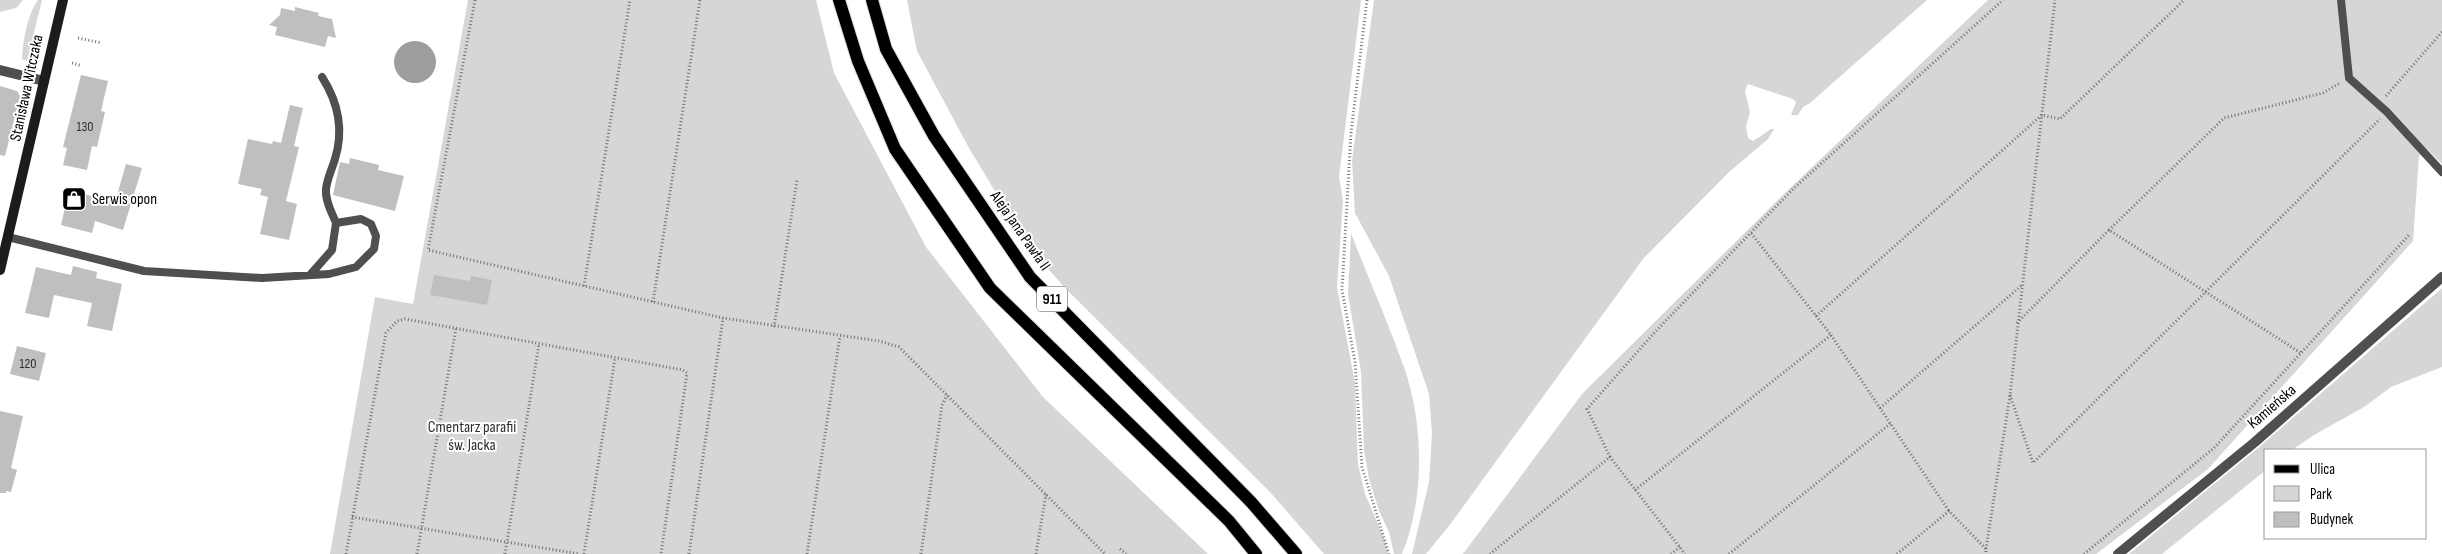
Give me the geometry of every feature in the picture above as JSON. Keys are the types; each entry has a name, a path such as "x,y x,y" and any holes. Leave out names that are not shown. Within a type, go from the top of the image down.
{"main road":[{"name":"911","path":"839,0 858,61 895,149 990,288 1229,521 1256,554"},
{"name":"Aleja Jana Pawła II","path":"872,0 886,49 934,136 1030,277 1251,502 1296,554"}],"street":[{"name":"Stanisława Witczaka","path":"0,270 63,0"},
{"path":"0,70 44,81"},
{"name":"Kamieńska","path":"2118,554 2248,448 2442,278"}],"lane":[{"path":"2341,0 2350,78 2387,112 2442,172"},
{"path":"310,275 332,250 336,223 327,202 326,190 338,148 339,122 332,92 322,77"},
{"path":"8,237 144,271 262,278 329,274 356,267 374,249 376,236 371,224 361,219 336,223"}],"path":[{"path":"475,0 428,250 723,318 878,341 899,348 1105,554"},
{"path":"584,286 630,0"},
{"path":"652,302 700,0"},
{"path":"1367,0 1351,133 1342,290 1355,362 1362,466 1389,554"},
{"path":"1685,554 1610,458 1587,409 1655,332 1793,189 2003,0"},
{"path":"1986,554 2010,395 2055,0"},
{"path":"2042,115 2060,119 2184,0"},
{"path":"2379,104 2442,32"},
{"path":"78,38 102,43"},
{"path":"72,63 82,66"},
{"path":"2017,323 2224,118 2322,92 2350,78"},
{"path":"2010,395 2033,463 2387,112"},
{"path":"1816,316 2042,115"},
{"path":"774,327 796,180"},
{"path":"2109,230 2302,353"},
{"path":"1751,232 1831,335 1949,511 1986,549"},
{"path":"2084,554 2214,448 2409,235"},
{"path":"1880,408 2021,286"},
{"path":"689,554 723,318"},
{"path":"346,554 386,333 397,321 405,319 683,370 687,373 661,554"},
{"path":"417,554 456,328"},
{"path":"1635,490 1831,335"},
{"path":"807,554 840,336"},
{"path":"506,554 539,344"},
{"path":"584,554 615,358"},
{"path":"920,554 942,405 947,395"},
{"path":"1729,554 1891,423"},
{"path":"1490,554 1610,458"},
{"path":"1036,554 1046,493"},
{"path":"1897,554 1949,511"},
{"path":"352,517 580,554"},
{"path":"1671,554 1680,547"},
{"path":"1120,549 1126,554"}],"green space":[{"path":"0,0 23,0 16,8 0,12"},
{"path":"38,0 42,0 27,61 22,59 25,36 28,21"},
{"name":"Cmentarz parafii św. Jacka","path":"468,0 816,0 834,73 926,247 1043,397 1208,554 330,554 375,297 413,304"},
{"path":"907,0 1361,0 1339,177 1343,201 1337,287 1355,383 1358,464 1365,494 1385,540 1388,554 1324,554 1270,492 1065,288 1028,246 969,148 917,51"},
{"path":"1374,0 1927,0 1810,103 1803,107 1798,115 1791,115 1796,102 1793,99 1748,84 1745,91 1750,112 1746,126 1748,138 1753,141 1774,129 1768,139 1729,172 1643,259 1449,526 1426,554 1412,554 1429,482 1432,433 1429,394 1389,276 1355,213 1352,160"},
{"path":"1988,0 2442,0 2442,164 2427,149 2419,156 2413,241 2208,469 2096,554 1463,554 1582,394 1786,192"},
{"path":"1351,233 1404,367 1411,389 1415,413 1419,461 1418,486 1410,532 1402,554 1394,554 1389,532 1379,511 1369,479 1364,450 1361,372 1348,294"},
{"path":"2442,288 2442,367 2391,387 2364,407 2314,435 2293,449 2264,449 2264,472 2162,554 2129,554 2258,448"}],"shaded area":[{"path":"419,41 427,44 433,50 436,62 433,74 427,80 411,83 403,80 397,74 394,58 397,50 403,44"}],"building":[{"path":"295,7 319,13 318,16 332,19 336,38 328,36 325,47 275,35 277,27 269,25 280,15 281,8 295,11"},
{"path":"81,75 108,81 101,111 105,112 97,147 92,146 87,170 63,165 67,148 63,147"},
{"path":"0,86 17,91 20,96 5,156 0,155"},
{"path":"290,105 303,108 294,146 299,147 286,201 297,204 289,240 260,234 268,197 260,195 262,189 238,184 248,139 272,144 273,141 281,143"},
{"path":"350,158 379,165 378,170 404,176 395,211 333,195 340,162 349,164"},
{"path":"126,164 142,168 123,230 95,221 92,233 61,225 69,190 115,202"},
{"path":"73,266 97,272 96,278 122,284 112,331 87,326 92,303 54,295 49,318 25,313 36,267 71,275"},
{"path":"434,275 470,281 471,276 492,280 487,305 430,295"},
{"path":"17,346 46,353 39,381 10,374"},
{"path":"0,411 23,416 11,468 17,470 11,492 6,491 6,493 0,493"}],"place":[{"name":"Serwis opon","path":"74,199"}]}
